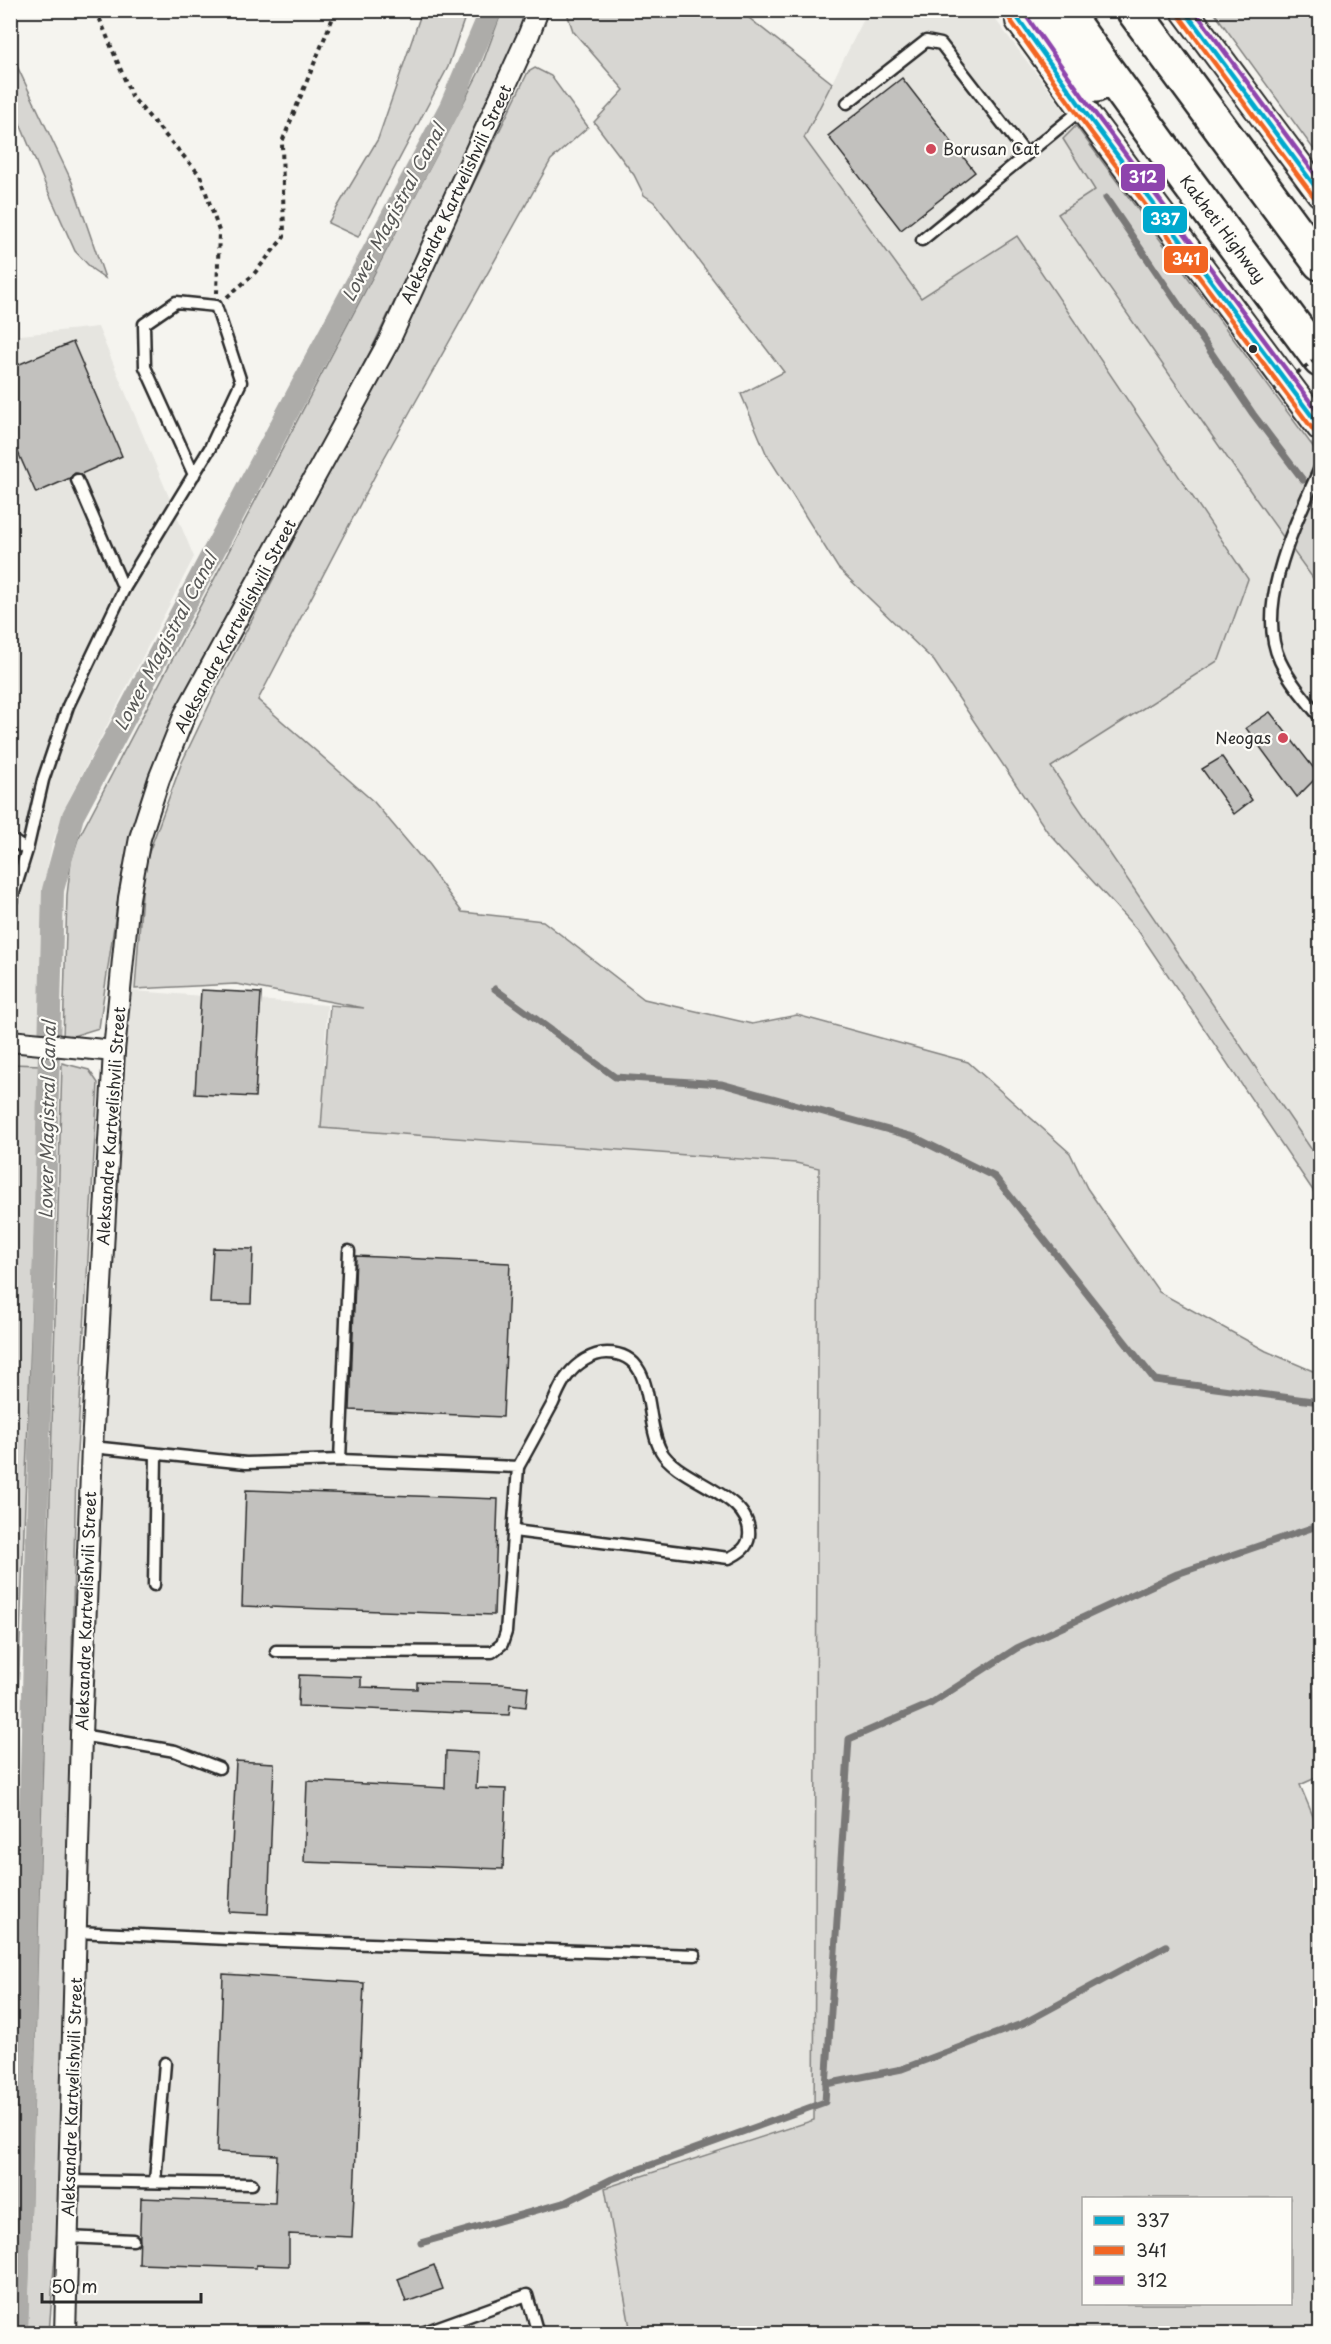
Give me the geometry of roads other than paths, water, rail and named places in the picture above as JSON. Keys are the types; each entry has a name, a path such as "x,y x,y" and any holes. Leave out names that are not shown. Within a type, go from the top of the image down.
{"highway":[{"path":"1025,10 1186,180"},
{"name":"Kakheti Highway","path":"1063,10 1186,180 1320,358"},
{"path":"1133,10 1320,263"},
{"path":"1159,10 1210,116"}],"street":[{"name":"Aleksandre Kartvelishvili Street","path":"65,2334 81,1735 92,1447 114,1051 129,898 140,838 159,779 185,714 389,341 538,10"},
{"path":"1012,10 1082,108 1320,427"},
{"path":"1184,10 1320,193"},
{"path":"18,1042 114,1051"}],"lane":[{"path":"847,103 926,41 941,44 1026,154"},
{"path":"922,240 1082,108"},
{"path":"10,905 27,850 43,780 68,706 124,589 194,475 210,448 241,382 216,306 176,303 144,324 145,367 194,475"},
{"path":"1320,427 1320,436"},
{"path":"1320,468 1302,510 1274,590 1271,625 1279,659 1296,689 1320,717"},
{"path":"77,480 124,589"},
{"path":"10,839 27,850"},
{"path":"340,1460 349,1251"},
{"path":"276,1652 492,1652 502,1644 506,1632 518,1467 567,1375 586,1359 605,1353 627,1357 643,1375 655,1434 661,1451 670,1462 734,1504 744,1514 750,1528 748,1540 741,1552 729,1558 514,1531"},
{"path":"92,1447 246,1463 340,1460 518,1467"},
{"path":"154,1585 156,1454"},
{"path":"81,1735 175,1751 219,1768"},
{"path":"76,1932 695,1955"},
{"path":"155,2181 165,2062"},
{"path":"70,2181 252,2184"},
{"path":"67,2237 133,2240"},
{"path":"419,2334 527,2295 538,2334"}],"waterway":[{"name":"Lower Magistral Canal","path":"17,2334 53,890 73,816 450,107 491,10"},
{"path":"1106,198 1253,414 1303,480"},
{"path":"495,989 615,1077 722,1084 914,1137 995,1177 1155,1380 1320,1402"},
{"path":"421,2243 566,2202 612,2179 825,2102 849,1739 930,1704 1017,1648 1177,1574 1320,1525"},
{"path":"826,2084 902,2069 1024,2023 1166,1946"}],"place":[{"name":"Borusan Cat","path":"931,149"},
{"name":"Neogas","path":"1283,738"}]}
